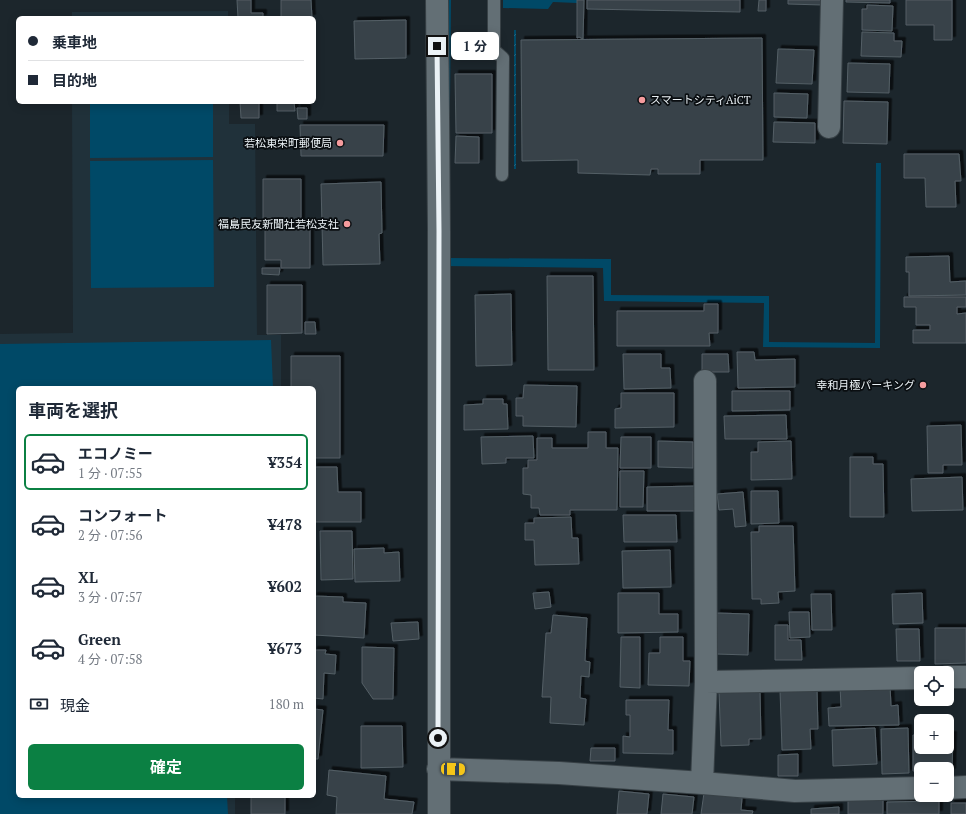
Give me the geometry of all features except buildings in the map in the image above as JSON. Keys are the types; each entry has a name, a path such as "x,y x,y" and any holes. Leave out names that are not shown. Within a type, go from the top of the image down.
{"street":[{"path":"437,0 439,231 439,814"},
{"path":"829,127 832,0"},
{"path":"702,782 706,682 705,381"},
{"path":"954,678 966,677"},
{"path":"706,682 914,678"},
{"path":"438,769 559,773 702,782 795,791 914,788"},
{"path":"954,788 966,787"}],"lane":[{"path":"494,0 494,50 503,58 502,175"}],"shaded area":[{"path":"445,0 451,0 449,200"},
{"path":"503,0 577,0 577,3 553,2 548,9 503,8"},
{"path":"228,11 228,16 72,16 72,12"},
{"path":"514,30 516,30 516,169 514,169"},
{"path":"72,104 229,104 229,124 255,124 257,335 281,335 281,386 16,386 16,798 235,798 235,814 0,814 0,334 73,333"},
{"path":"90,104 213,104 213,157 90,158"},
{"path":"213,160 214,287 91,288 90,161"},
{"path":"876,163 881,163 880,348 763,347 764,303 604,301 603,268 442,266 448,258 611,259 611,295 769,296 769,342 875,343"},
{"path":"271,340 273,386 16,386 16,798 227,798 228,814 0,814 0,344"}],"place":[{"name":"スマートシティAiCT","path":"642,100"},
{"name":"若松東栄町郵便局","path":"340,143"},
{"name":"福島民友新聞社若松支社","path":"347,224"},
{"name":"幸和月極パーキング","path":"923,385"}],"route":[{"path":"437,46 439,231 438,738"}]}
